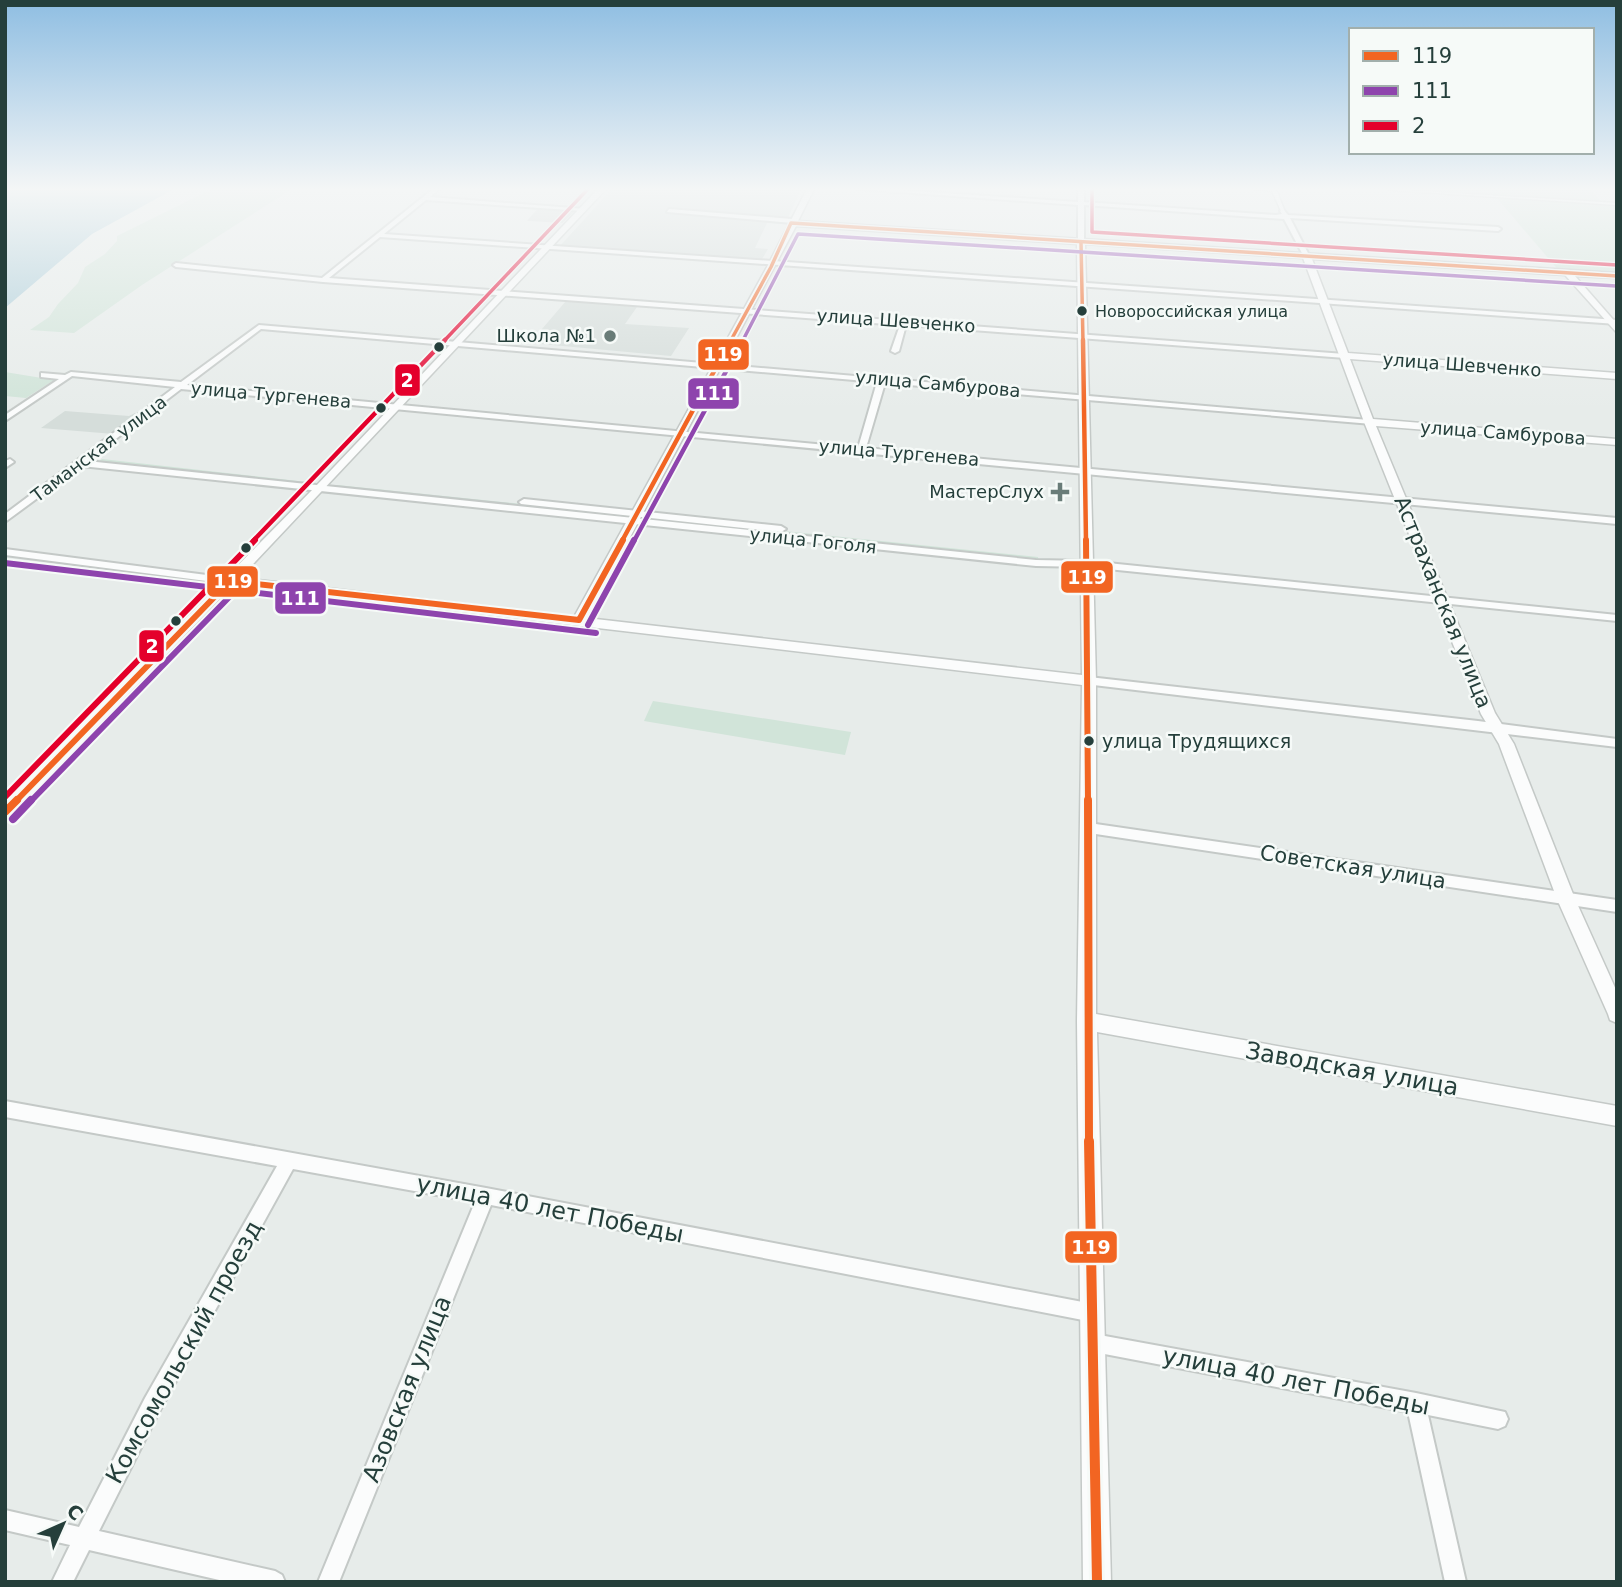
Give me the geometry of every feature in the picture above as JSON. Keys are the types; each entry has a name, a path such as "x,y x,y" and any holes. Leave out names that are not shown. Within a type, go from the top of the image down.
{"street":[{"path":"323,279 343,263"},
{"path":"5,812 230,581 533,263"},
{"path":"579,620 773,263"},
{"path":"774,263 1613,322"},
{"path":"1081,263 1089,681 1087,1021 1097,1582"},
{"name":"Астраханская улица","path":"1309,263 1488,714 1506,744 1566,899 1617,1014"},
{"path":"1406,263 1617,276"},
{"name":"улица Шевченко","path":"176,265 323,279 1617,376"},
{"path":"1568,273 1613,322 1617,330"},
{"path":"895,351 904,322"},
{"name":"улица Самбурова","path":"259,327 1617,442"},
{"name":"Таманская улица","path":"5,519 259,327"},
{"name":"улица Тургенева","path":"44,375 1617,520"},
{"path":"5,419 66,377"},
{"path":"862,450 882,380"},
{"name":"улица Гоголя","path":"90,456 322,485"},
{"name":"улица Гоголя","path":"80,463 322,485 1036,563 1088,564 1617,618"},
{"path":"5,552 230,581 1617,743"},
{"name":"Советская улица","path":"1089,828 1617,906"},
{"name":"Заводская улица","path":"1087,1021 1617,1116"},
{"name":"улица 40 лет Победы","path":"5,1109 486,1196 1093,1313"},
{"name":"Комсомольский проезд","path":"62,1582 152,1405 289,1161"},
{"name":"Азовская улица","path":"328,1582 486,1196"},
{"name":"улица 40 лет Победы","path":"1094,1343 1498,1419"},
{"path":"1416,1404 1456,1582"},
{"path":"5,1520 275,1582"}],"shaded area":[{"name":"Школа №1","path":"566,301 637,307 625,324 689,328 671,356 530,343"},
{"path":"65,411 129,416 141,413 114,434 41,428"}],"green space":[{"path":"91,263 176,263 74,333 30,330 49,317 78,283 85,267"},
{"path":"1552,263 1617,263 1617,275 1560,272"},
{"path":"5,372 54,380 26,398 5,396"},
{"path":"102,459 307,482 303,486 97,463"},
{"path":"337,485 611,513 608,518 333,489"},
{"path":"666,519 1038,557 1039,562 664,524"},
{"path":"653,701 851,732 845,755 644,721"}],"water":[{"path":"5,263 58,263 5,308"}],"transit line":[{"name":"2","path":"5,797 311,482 518,263"},
{"name":"119","path":"5,812 230,581 579,620 773,263"},
{"name":"111","path":"588,625 784,263"},
{"name":"119","path":"1081,263 1089,681 1087,1021 1097,1582"},
{"name":"111","path":"1255,263 1616,286"},
{"name":"119","path":"1415,263 1617,276"},
{"name":"2","path":"1586,263 1617,265"},
{"name":"111","path":"5,563 596,633"},
{"name":"111","path":"13,819 238,588"}],"place":[{"name":"Новороссийская улица","path":"1082,311"},
{"name":"Школа №1","path":"610,336"},
{"name":"МастерСлух","path":"1060,492"},
{"name":"улица Трудящихся","path":"1089,741"}]}
